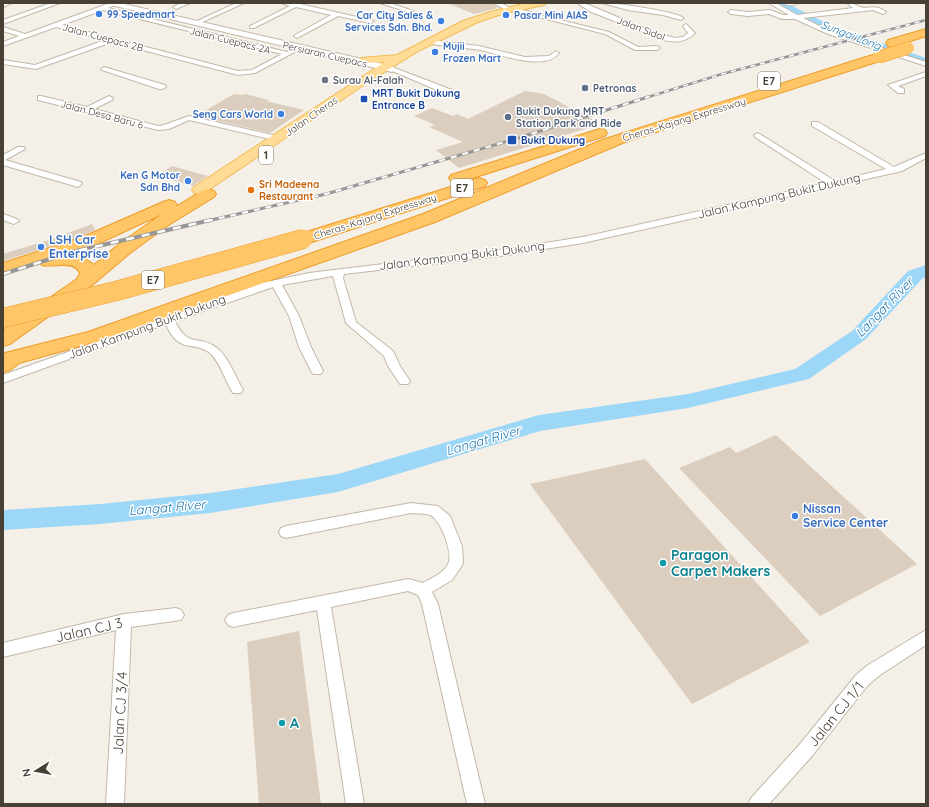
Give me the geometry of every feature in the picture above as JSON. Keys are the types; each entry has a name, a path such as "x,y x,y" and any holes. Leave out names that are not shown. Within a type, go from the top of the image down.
{"highway":[{"name":"Cheras–Kajang Expressway","path":"3,306 46,297 297,234 622,138 872,54 892,43 926,32"},
{"name":"Cheras–Kajang Expressway","path":"3,318 116,290 872,54 908,48 926,42"},
{"path":"3,365 12,358 95,336 429,218 622,138"},
{"path":"11,267 89,241 203,192"},
{"path":"3,340 84,282 124,249 203,192"},
{"path":"89,241 86,247 86,253 90,257 99,257 124,249"},
{"path":"11,267 66,259 80,261 87,267 89,273 84,282"}],"main road":[{"name":"Jalan Cheras","path":"203,192 387,68 402,56 416,48 472,21 541,3"},
{"name":"Jalan Cheras","path":"203,192 371,75 423,50 427,44"},
{"path":"363,61 387,60 402,56"},
{"path":"363,61 371,72 371,75"}],"street":[{"path":"3,5 9,3"},
{"path":"3,22 57,3"},
{"path":"3,44 114,3"},
{"name":"Persiaran Cuepacs","path":"114,3 363,61 387,68"},
{"name":"Persiaran Cuepacs","path":"129,3 299,48 363,61"},
{"path":"176,7 186,3"},
{"path":"199,22 242,3"},
{"path":"284,3 371,21"},
{"path":"383,3 412,11"},
{"path":"496,3 535,15 607,33 637,49 657,48"},
{"name":"Jalan Sidol","path":"580,3 597,12 663,38 682,40 688,38 692,33 686,26"},
{"path":"606,3 664,13 681,18"},
{"path":"772,3 830,33 926,64"},
{"path":"786,3 796,3"},
{"path":"850,3 859,9"},
{"path":"252,27 296,5"},
{"name":"Jalan Cuepacs 2A","path":"102,8 288,54"},
{"path":"731,12 748,14 770,12 782,16 797,17 874,8 883,12"},
{"path":"297,36 337,14"},
{"name":"Jalan Cuepacs 2B","path":"57,25 238,73 246,74 253,72 288,54"},
{"path":"3,29 26,36"},
{"path":"3,62 36,67 110,40"},
{"path":"427,44 479,48 525,59 550,58 556,53"},
{"path":"288,54 299,48"},
{"path":"387,68 449,92"},
{"path":"104,69 162,87"},
{"path":"902,91 892,85 926,74"},
{"name":"Jalan Desa Baru 6","path":"41,98 163,129 182,119 189,118 278,139"},
{"path":"88,110 109,98"},
{"path":"815,124 893,170"},
{"path":"758,135 834,184"},
{"path":"3,158 21,149"},
{"name":"Jalan Kampung Bukit Dukung","path":"3,379 262,286 339,272 500,253 583,240 902,168 926,155"},
{"path":"3,162 78,184"},
{"path":"3,217 14,221"},
{"path":"339,272 338,278 351,323 389,354 394,366 404,380"},
{"path":"276,283 294,316 305,347 317,371"},
{"path":"169,320 176,335 184,341 192,345 204,346 214,351 237,390"},
{"path":"233,620 408,585 424,590 447,576 456,563 455,546 445,520 433,510 411,508 286,532"},
{"path":"424,590 430,604 476,804"},
{"path":"323,603 355,804"},
{"name":"Jalan CJ 3","path":"3,650 124,621 176,615"},
{"name":"Jalan CJ 3/4","path":"115,804 124,621"},
{"name":"Jalan CJ 1/1","path":"757,804 806,750 862,680 874,670 926,637"}],"building":[{"path":"447,3 492,3 498,8 474,14"},
{"path":"525,91 544,94 592,119 598,125 459,168 436,150 463,142 429,127 435,125 414,116 432,108 453,116 457,114 468,119"},
{"name":"Seng Cars World","path":"234,94 245,94 269,100 266,101 304,110 270,133 196,116"},
{"name":"Ken G Motor Sdn Bhd","path":"172,166 208,176 193,186 157,176"},
{"name":"LSH Car Enterprise","path":"92,224 95,230 82,236 3,261 3,254 52,239"},
{"name":"Nissan Service Center","path":"776,435 917,564 820,616 679,468 730,447 736,453"},
{"name":"Paragon Carpet Makers","path":"645,459 810,642 692,704 530,484"},
{"name":"A","path":"299,631 321,804 259,804 247,642"}],"waterway":[{"name":"Sungai Long","path":"778,3 830,29 926,62"},
{"name":"Langat River","path":"3,520 100,514 210,503 338,483 539,423 688,401 802,374 859,335 915,275 926,270"}],"railway":[{"path":"645,98 722,74 926,20"},
{"path":"207,221 326,194 515,139 648,97"},
{"path":"3,274 72,252 211,220"}],"place":[{"name":"99 Speedmart","path":"99,14"},
{"name":"Pasar Mini AIAS","path":"506,15"},
{"name":"Car City Sales & Services Sdn. Bhd.","path":"441,21"},
{"name":"Mujii Frozen Mart","path":"435,52"},
{"name":"Surau Al-Falah","path":"325,80"},
{"name":"Petronas","path":"585,88"},
{"name":"MRT Bukit Dukung Entrance B","path":"364,99"},
{"name":"Seng Cars World","path":"281,114"},
{"name":"Bukit Dukung MRT Station Park and Ride","path":"508,117"},
{"name":"Bukit Dukung","path":"512,140"},
{"name":"Ken G Motor Sdn Bhd","path":"188,181"},
{"name":"Sri Madeena Restaurant","path":"251,190"},
{"name":"LSH Car Enterprise","path":"41,247"},
{"name":"Nissan Service Center","path":"795,516"},
{"name":"Paragon Carpet Makers","path":"663,563"},
{"name":"A","path":"282,723"}]}
